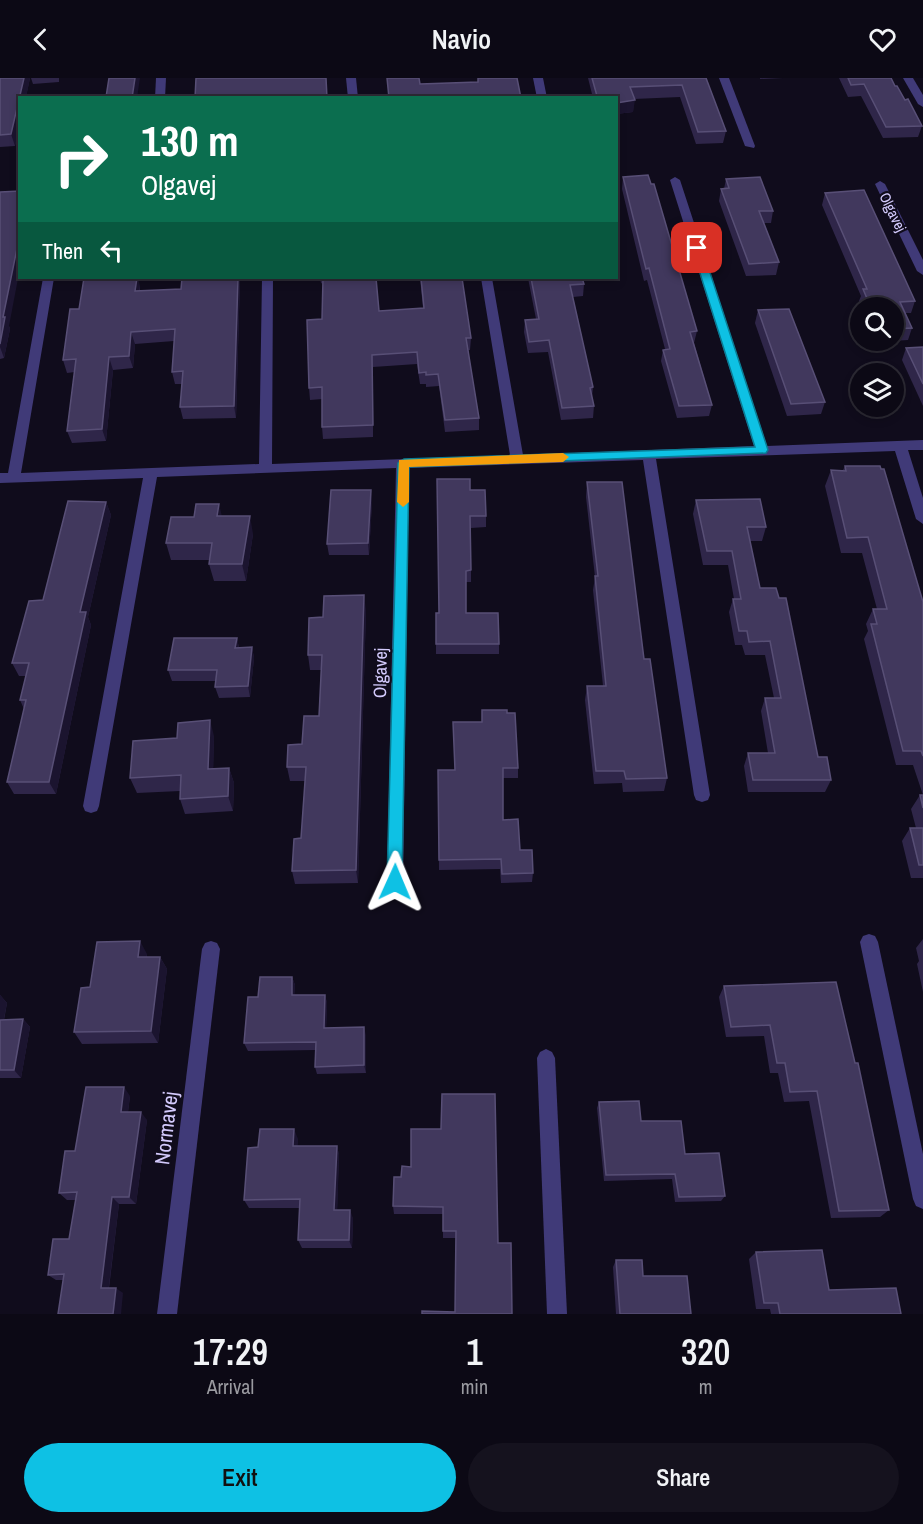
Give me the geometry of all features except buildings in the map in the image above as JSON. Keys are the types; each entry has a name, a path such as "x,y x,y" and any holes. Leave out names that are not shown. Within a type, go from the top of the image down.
{"street":[{"path":"160,96 161,78"},
{"path":"351,78 353,96"},
{"path":"538,78 542,96"},
{"path":"723,78 750,146"},
{"path":"908,78 920,94 923,104"},
{"path":"675,180 762,450"},
{"name":"Olgavej","path":"880,184 923,271"},
{"path":"48,279 7,478 923,445"},
{"path":"265,468 267,279"},
{"path":"486,279 517,459"},
{"path":"900,446 923,519"},
{"path":"649,454 702,795"},
{"name":"Olgavej","path":"395,882 404,463"},
{"path":"92,806 152,472"},
{"path":"869,942 923,1198"},
{"name":"Normavej","path":"167,1314 211,949"},
{"path":"546,1058 557,1314"}],"slow traffic":[{"path":"403,502 404,463 563,457"}],"route":[{"path":"395,882 404,463 762,450 697,248"}]}
